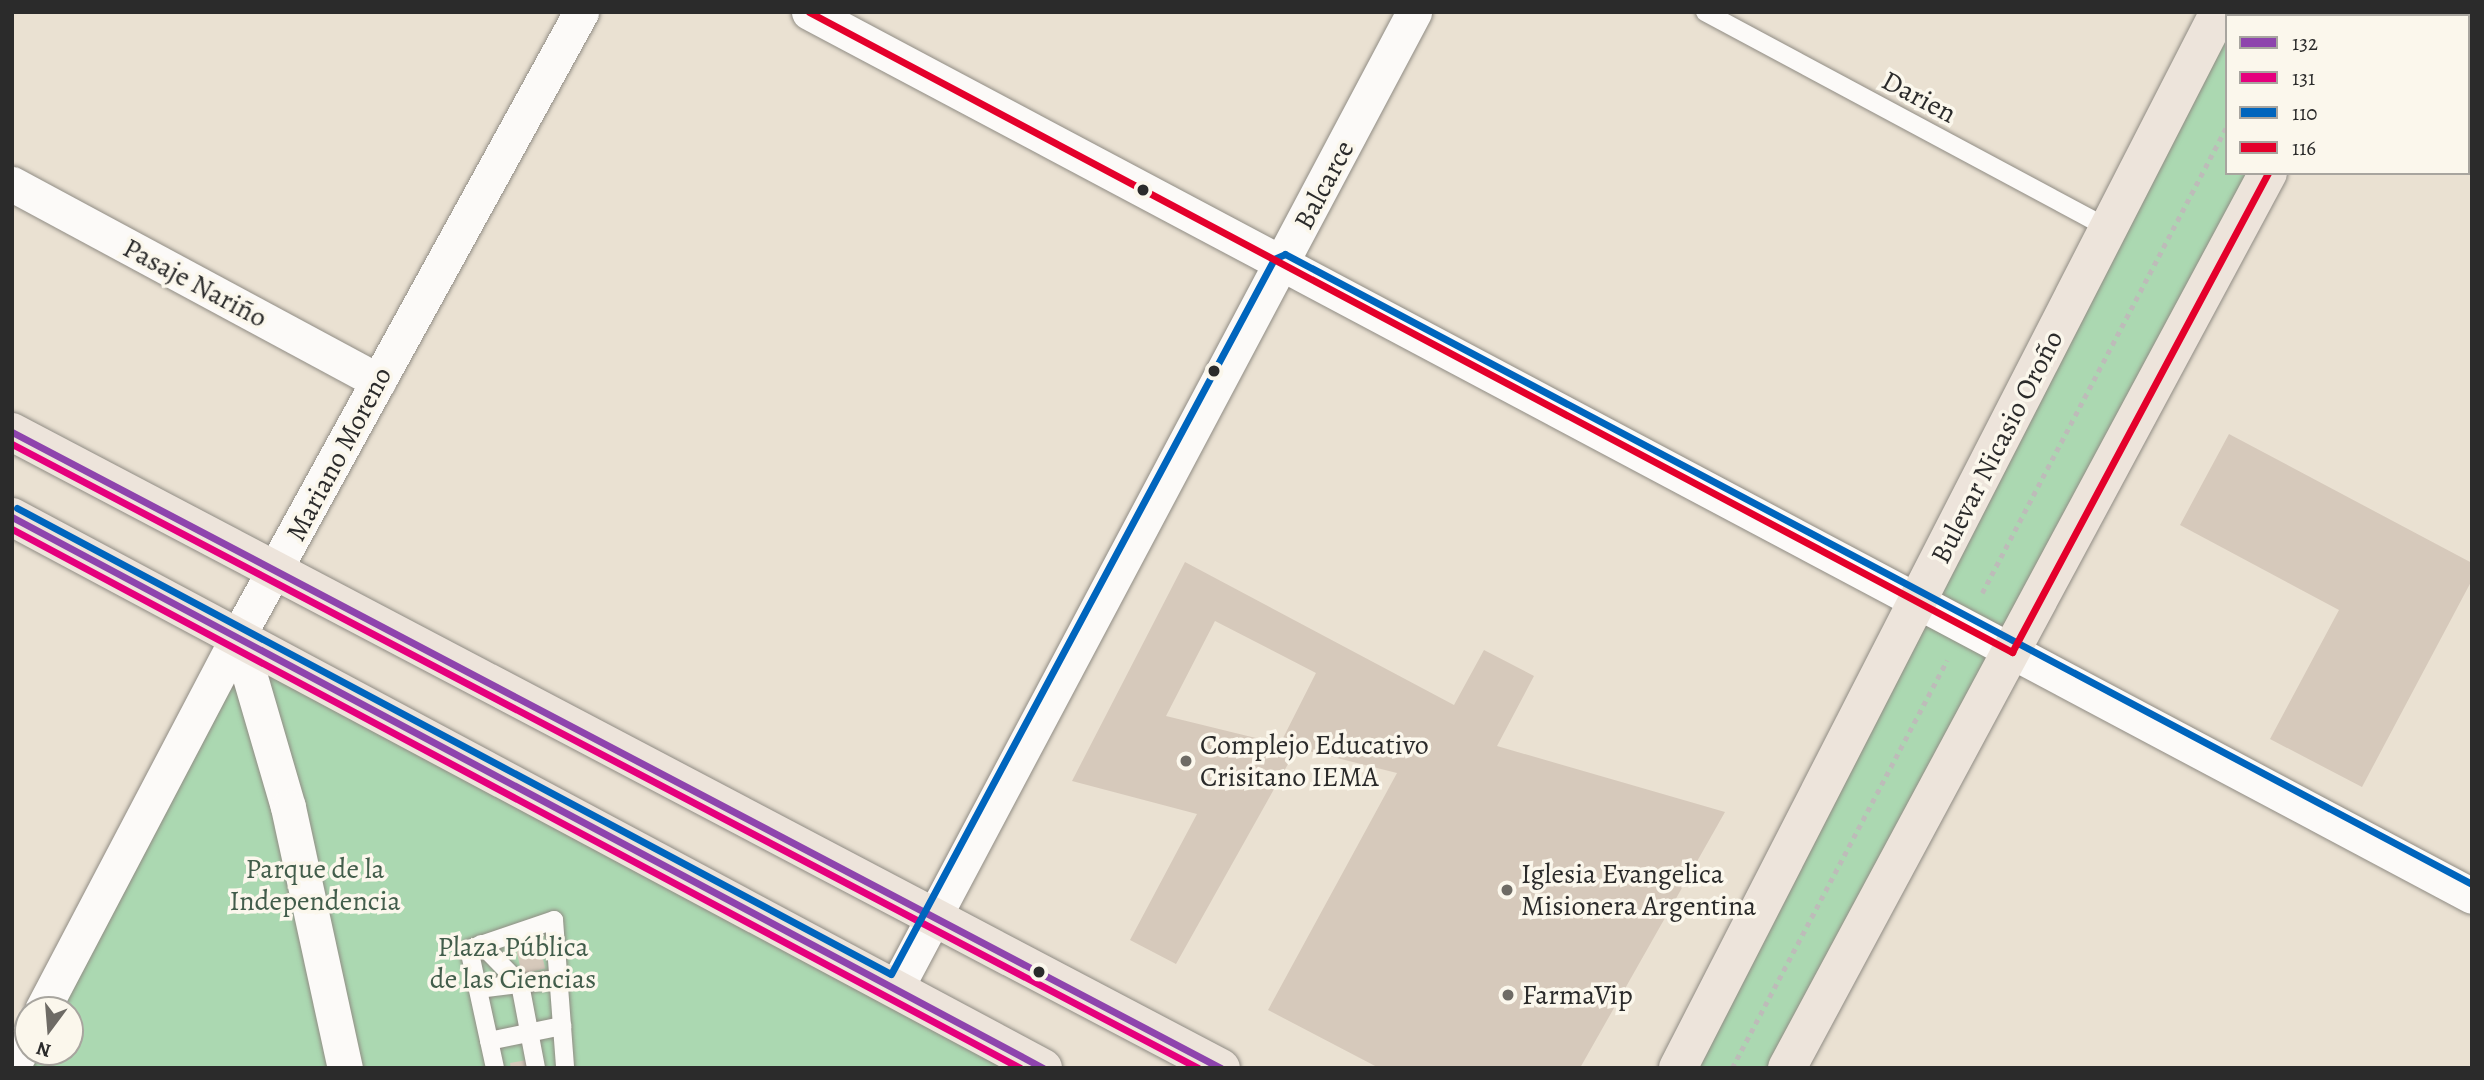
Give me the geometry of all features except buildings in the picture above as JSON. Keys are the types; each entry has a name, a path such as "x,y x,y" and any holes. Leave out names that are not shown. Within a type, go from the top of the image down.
{"main road":[{"name":"Bulevar Nicasio Oroño","path":"1678,1068 2219,12"},
{"path":"1787,1068 2267,175"},
{"path":"12,432 1221,1068"},
{"path":"12,517 238,635 1043,1068"}],"street":[{"name":"Mariano Moreno","path":"49,996 238,635 582,12"},
{"path":"809,12 2472,896"},
{"name":"Balcarce","path":"896,988 931,916 1283,264 1414,12"},
{"name":"Pasaje Nariño","path":"12,184 378,382"},
{"path":"238,635 288,807 345,1068"}],"lane":[{"name":"Darien","path":"1705,12 2108,228"},
{"path":"475,946 554,920 565,1068"},
{"path":"475,946 520,984 536,1068"},
{"path":"475,946 478,989 495,1068"},
{"path":"478,989 558,979"},
{"path":"489,1041 562,1026"}],"green space":[{"path":"2219,12 2355,12 2225,14 2225,175 2267,175 1787,1068 1679,1068"},
{"name":"Parque de la Independencia","path":"238,636 1043,1068 12,1068 84,1066 84,996 49,996"}],"transit line":[{"name":"116","path":"809,12 2012,652 2267,175"},
{"name":"110","path":"17,508 891,974 1274,259 1285,254 2472,884"},
{"name":"132","path":"12,432 1221,1068"},
{"name":"131","path":"12,444 1198,1068"},
{"name":"132","path":"12,517 1043,1068"},
{"name":"131","path":"12,529 1020,1068"}],"place":[{"name":"Complejo Educativo Crisitano IEMA","path":"1186,761"},
{"name":"Iglesia Evangelica Misionera Argentina","path":"1507,890"},
{"name":"FarmaVip","path":"1508,995"}],"park label":[{"name":"Plaza Pública de las Ciencias","path":"513,963"}]}
